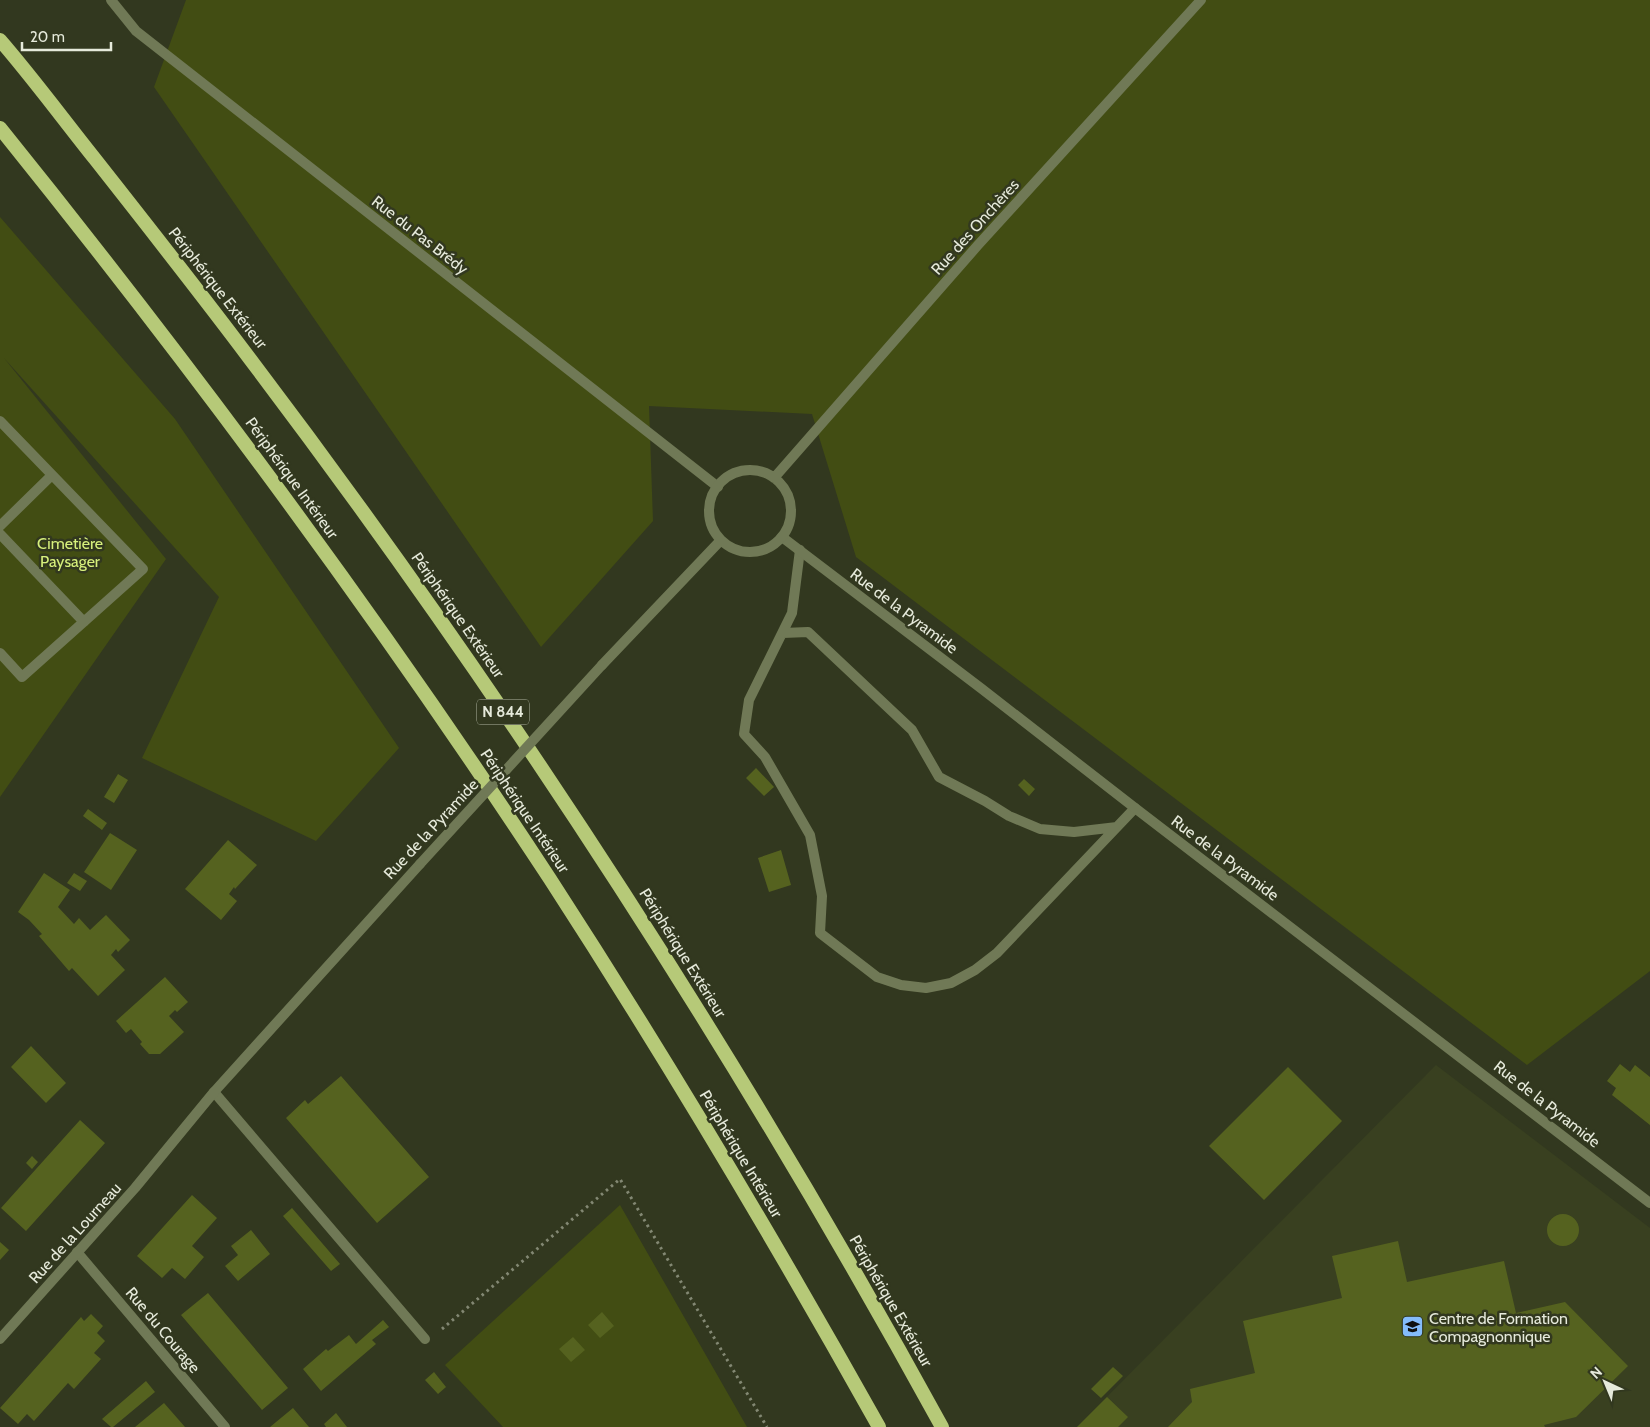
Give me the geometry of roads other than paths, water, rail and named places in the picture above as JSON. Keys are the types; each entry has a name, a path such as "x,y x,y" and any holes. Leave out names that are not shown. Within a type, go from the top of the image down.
{"highway":[{"name":"Périphérique Extérieur","path":"0,40 216,314 363,510 454,639 621,886 820,1214 942,1427"},
{"name":"Périphérique Intérieur","path":"0,128 142,308 248,447 325,552 464,750 598,956 710,1136 819,1320 879,1427"}],"street":[{"name":"Rue du Pas Brédy","path":"111,0 136,31 718,487"},
{"name":"Rue des Onchères","path":"774,478 978,246 1201,0"},
{"path":"0,421 144,569 22,677 0,653"},
{"path":"744,471 755,471 774,478 788,495 791,517 788,527 782,537 763,551 748,552 733,549 721,540 714,531 710,514 712,497 725,479 734,474 744,471"},
{"path":"0,526 52,475"},
{"path":"0,534 84,622"},
{"name":"Rue de la Pyramide","path":"782,537 975,683 1650,1203"},
{"name":"Rue de la Pyramide","path":"169,1145 214,1092 420,864 602,665 721,540"},
{"path":"800,550 792,613 749,700 744,734 765,757 810,835 822,896 820,933 877,976 901,985 926,988 951,983 975,970 997,953 1135,808"},
{"path":"783,633 808,632 912,730 939,777 1009,816 1040,830 1074,832 1117,826"},
{"path":"214,1092 425,1339"},
{"name":"Rue de la Lourneau","path":"0,1339 135,1188 169,1145"},
{"name":"Rue du Courage","path":"77,1252 225,1427"}],"place":[{"name":"Centre de Formation Compagnonnique","path":"1413,1327"}],"park label":[{"name":"Cimetière Paysager","path":"70,552"}]}
